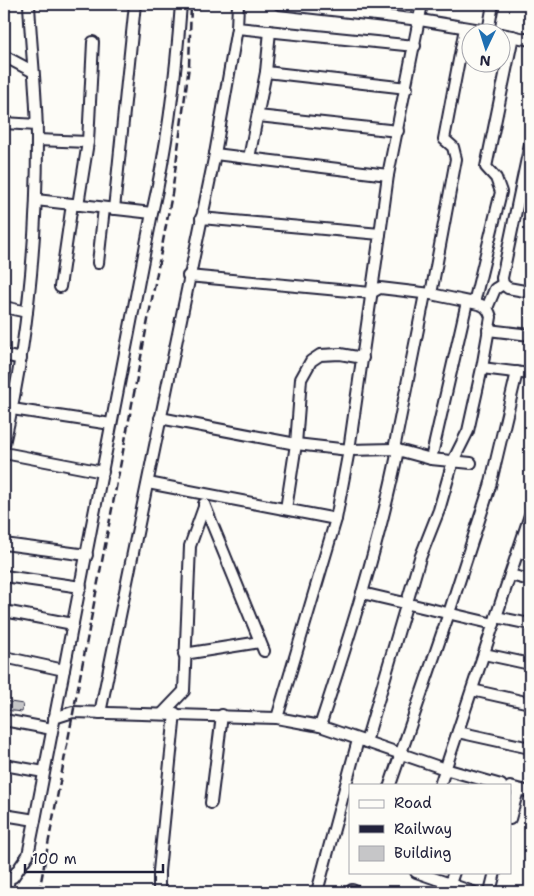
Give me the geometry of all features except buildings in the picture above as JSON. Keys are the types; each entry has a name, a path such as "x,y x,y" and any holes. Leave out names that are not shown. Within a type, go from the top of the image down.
{"street":[{"path":"4,444 21,359 27,312 36,200 37,140 29,4"},
{"path":"98,263 109,208 135,4"},
{"path":"7,892 6,878 13,877 28,855 35,820 152,213 165,158 176,74 182,4"},
{"path":"100,713 148,483 188,276 215,154 237,28 238,4"},
{"path":"279,4 420,20 462,27"},
{"path":"277,718 336,519 363,358 388,175 407,88 422,4"},
{"path":"492,22 493,4"},
{"path":"237,28 415,46"},
{"path":"249,158 266,72 270,31"},
{"path":"512,36 530,40"},
{"path":"60,287 88,142 93,42"},
{"path":"320,726 362,592 388,500 396,449 456,159 453,147 444,139 462,44"},
{"path":"4,56 32,70"},
{"path":"266,72 407,88"},
{"path":"431,458 501,192 496,178 486,167 505,72"},
{"path":"258,116 398,131"},
{"path":"4,123 36,125"},
{"path":"37,140 88,142"},
{"path":"503,284 504,270 526,198 523,186 530,144"},
{"path":"215,154 388,175"},
{"path":"523,186 530,176"},
{"path":"36,200 152,213"},
{"path":"201,218 380,234"},
{"path":"188,276 371,293 380,288 428,294 471,302 487,308 491,317 468,430 453,461 439,510 420,558 349,784"},
{"path":"487,308 495,289 503,284"},
{"path":"503,284 508,288 530,292"},
{"path":"4,307 27,312"},
{"path":"488,330 530,335"},
{"path":"286,510 296,444 301,378 312,361 320,355 340,354 363,358"},
{"path":"4,355 21,359"},
{"path":"482,368 530,374"},
{"path":"390,784 490,486 517,372"},
{"path":"12,409 111,424"},
{"path":"160,418 296,444 349,450 396,449 431,458 471,463"},
{"path":"4,453 102,472"},
{"path":"148,483 336,519"},
{"path":"163,713 184,691 184,654 190,546 204,507 206,493"},
{"path":"184,654 262,646 204,507"},
{"path":"440,784 530,515"},
{"path":"4,544 87,555"},
{"path":"518,552 530,554"},
{"path":"510,575 530,580"},
{"path":"4,576 80,587"},
{"path":"362,592 449,613 530,624"},
{"path":"4,611 73,624"},
{"path":"484,654 530,664"},
{"path":"4,657 64,670"},
{"path":"472,690 530,703"},
{"path":"54,718 73,712 163,713 277,718 320,726 482,782 495,784"},
{"path":"162,892 159,888 160,871 175,714"},
{"path":"211,803 222,715"},
{"path":"4,720 52,729"},
{"path":"458,732 530,748"},
{"path":"4,765 44,772"},
{"path":"317,892 349,785"},
{"path":"512,804 514,788 530,792"},
{"path":"4,815 35,820"},
{"path":"420,874 449,888 473,892"},
{"path":"449,888 453,874"},
{"path":"490,892 495,874"}],"railway":[{"path":"39,892 172,194 189,66 191,4"}]}
